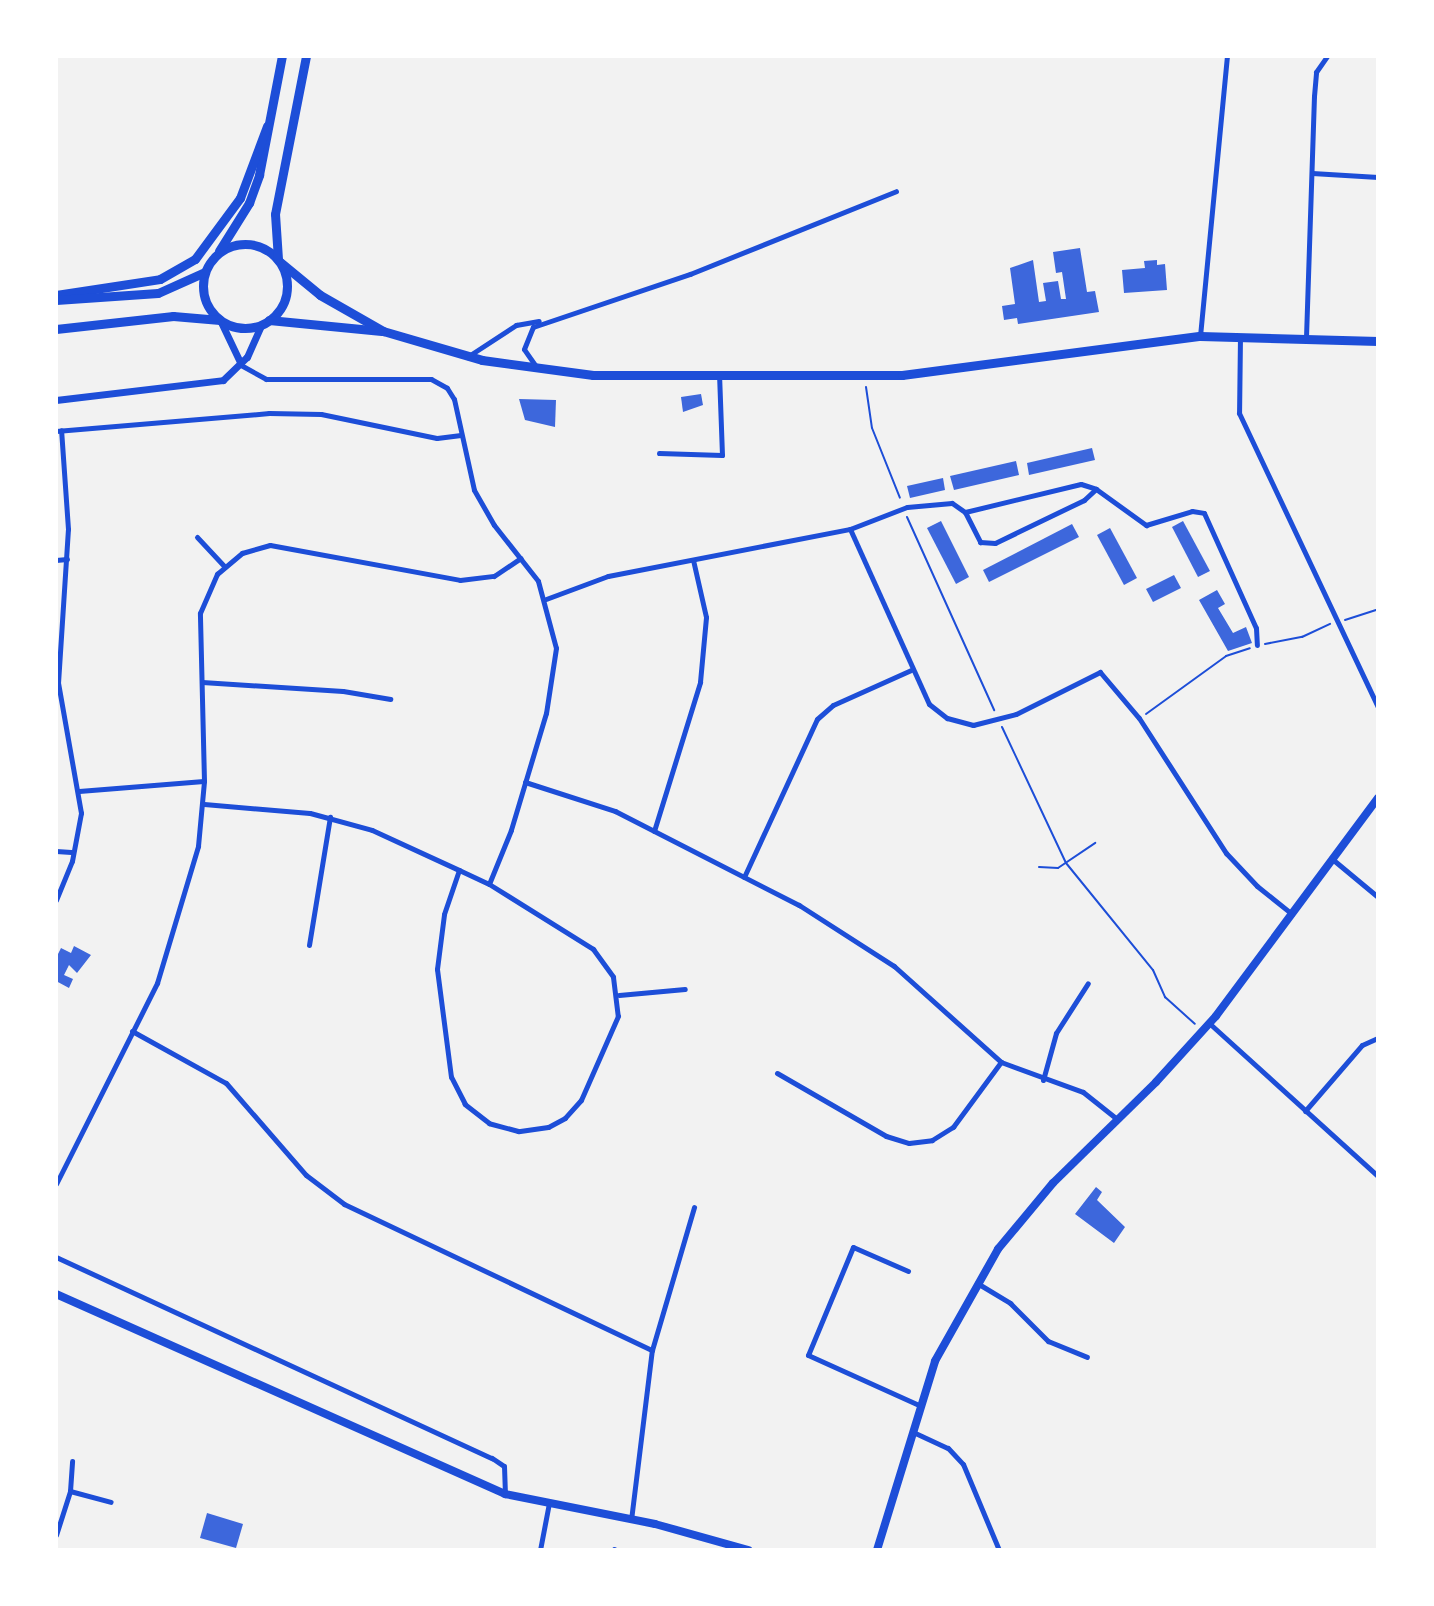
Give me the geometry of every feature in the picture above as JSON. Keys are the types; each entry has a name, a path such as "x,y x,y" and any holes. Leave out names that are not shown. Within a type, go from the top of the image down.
{"main road":[{"path":"56,298 160,279 195,259 240,198 267,127 282,56"},
{"path":"265,322 286,296 279,261 275,214 306,56"},
{"path":"220,320 204,296 205,272 249,202 267,149 267,127"},
{"path":"217,254 248,244 279,261 320,295 383,331 467,357 540,370 719,375 910,374 1200,337 1306,337 1378,341"},
{"path":"56,298 158,293 205,272"},
{"path":"56,329 173,316 220,320 238,327 265,322 344,331 383,331"},
{"path":"877,1550 934,1361 977,1283 1026,1213 1209,1023 1378,798"},
{"path":"56,1294 505,1494 631,1520 748,1550"}],"street":[{"path":"1200,337 1227,56"},
{"path":"1306,337 1316,72 1326,56"},
{"path":"1312,173 1378,177"},
{"path":"540,370 527,357 526,335 533,327 690,274 896,191"},
{"path":"467,357 516,325 556,318"},
{"path":"220,320 239,363 268,379 431,379 447,387 455,401 477,498 521,558 546,599 555,637 556,669 525,782 489,884"},
{"path":"56,400 216,382 247,357 265,322"},
{"path":"1240,336 1239,413 1335,622 1378,707"},
{"path":"659,453 722,456 719,375"},
{"path":"56,900 72,861 71,852 81,813 57,683 67,559 58,431 269,413 321,414 437,438 461,435"},
{"path":"965,512 1081,484 1096,489 1146,525 1192,511 1204,513 1256,628 1257,645"},
{"path":"546,599 608,576 850,529 907,507 952,503 965,512 980,541 995,543 1084,500 1096,489"},
{"path":"850,529 911,670 929,704 947,718 973,725 1016,714 1093,672 1108,677 1139,718 1226,853 1292,914"},
{"path":"197,537 224,566"},
{"path":"56,1184 157,983 198,846 204,804 202,603 224,566 249,550 280,545 474,580 499,574 521,558"},
{"path":"56,560 67,559"},
{"path":"654,831 701,682 706,617 693,560"},
{"path":"744,877 817,719 833,705 911,670"},
{"path":"202,682 343,691 390,699"},
{"path":"79,791 204,780"},
{"path":"525,782 615,811 744,877 862,944 1001,1062 1042,1080 1083,1092 1117,1119"},
{"path":"204,804 330,817 459,870 489,884 593,949 608,967 619,995 618,1016 606,1049 581,1100 565,1118 538,1130 518,1132 480,1118 465,1104 452,1077 437,969 444,914 459,870"},
{"path":"309,945 330,817"},
{"path":"56,851 71,852"},
{"path":"1331,858 1378,897"},
{"path":"1042,1080 1056,1033 1088,983"},
{"path":"619,995 685,989"},
{"path":"1209,1023 1378,1176"},
{"path":"132,1031 226,1083 306,1175 344,1205 652,1350"},
{"path":"1305,1111 1362,1045 1378,1038"},
{"path":"777,1073 886,1136 909,1143 932,1140 953,1127 1001,1062"},
{"path":"631,1520 652,1350 694,1207"},
{"path":"908,1271 853,1247 808,1355 921,1406"},
{"path":"56,1257 492,1458 504,1466 505,1494"},
{"path":"977,1283 1010,1303 1048,1341 1087,1357"},
{"path":"913,1432 948,1448 963,1464 999,1550"},
{"path":"56,1535 69,1491 72,1461"},
{"path":"69,1491 111,1502"},
{"path":"540,1550 549,1503"}],"path":[{"path":"1139,718 1226,656 1257,645 1302,637 1335,622 1378,608"},
{"path":"1039,867 1058,868 1095,843"}],"building":[{"path":"1080,248 1087,292 1095,291 1099,312 1018,324 1017,318 1004,320 1002,306 1015,304 1010,268 1033,260 1039,302 1046,301 1043,283 1058,281 1061,299 1066,299 1062,272 1056,273 1053,252"},
{"path":"1157,260 1157,265 1165,264 1167,290 1124,293 1122,270 1145,268 1144,261"},
{"path":"701,394 703,405 683,412 681,397"},
{"path":"519,399 556,400 555,427 525,420"},
{"path":"1092,448 1095,460 1029,475 1027,463"},
{"path":"1016,461 1019,475 954,490 950,476"},
{"path":"943,478 945,490 910,498 907,486"},
{"path":"941,521 969,577 956,584 927,528"},
{"path":"1183,521 1210,571 1198,577 1172,527"},
{"path":"1072,524 1079,537 989,582 983,570"},
{"path":"1110,528 1137,578 1124,585 1097,535"},
{"path":"1174,575 1181,588 1153,602 1146,589"},
{"path":"1217,590 1225,604 1218,608 1233,633 1246,627 1252,643 1228,651 1199,600"},
{"path":"74,946 91,955 77,973 69,965 64,975 73,979 69,988 56,981 56,958 61,948 71,953"},
{"path":"1096,1187 1102,1192 1097,1200 1125,1227 1114,1243 1075,1214"},
{"path":"207,1513 243,1524 236,1548 200,1538"}]}
